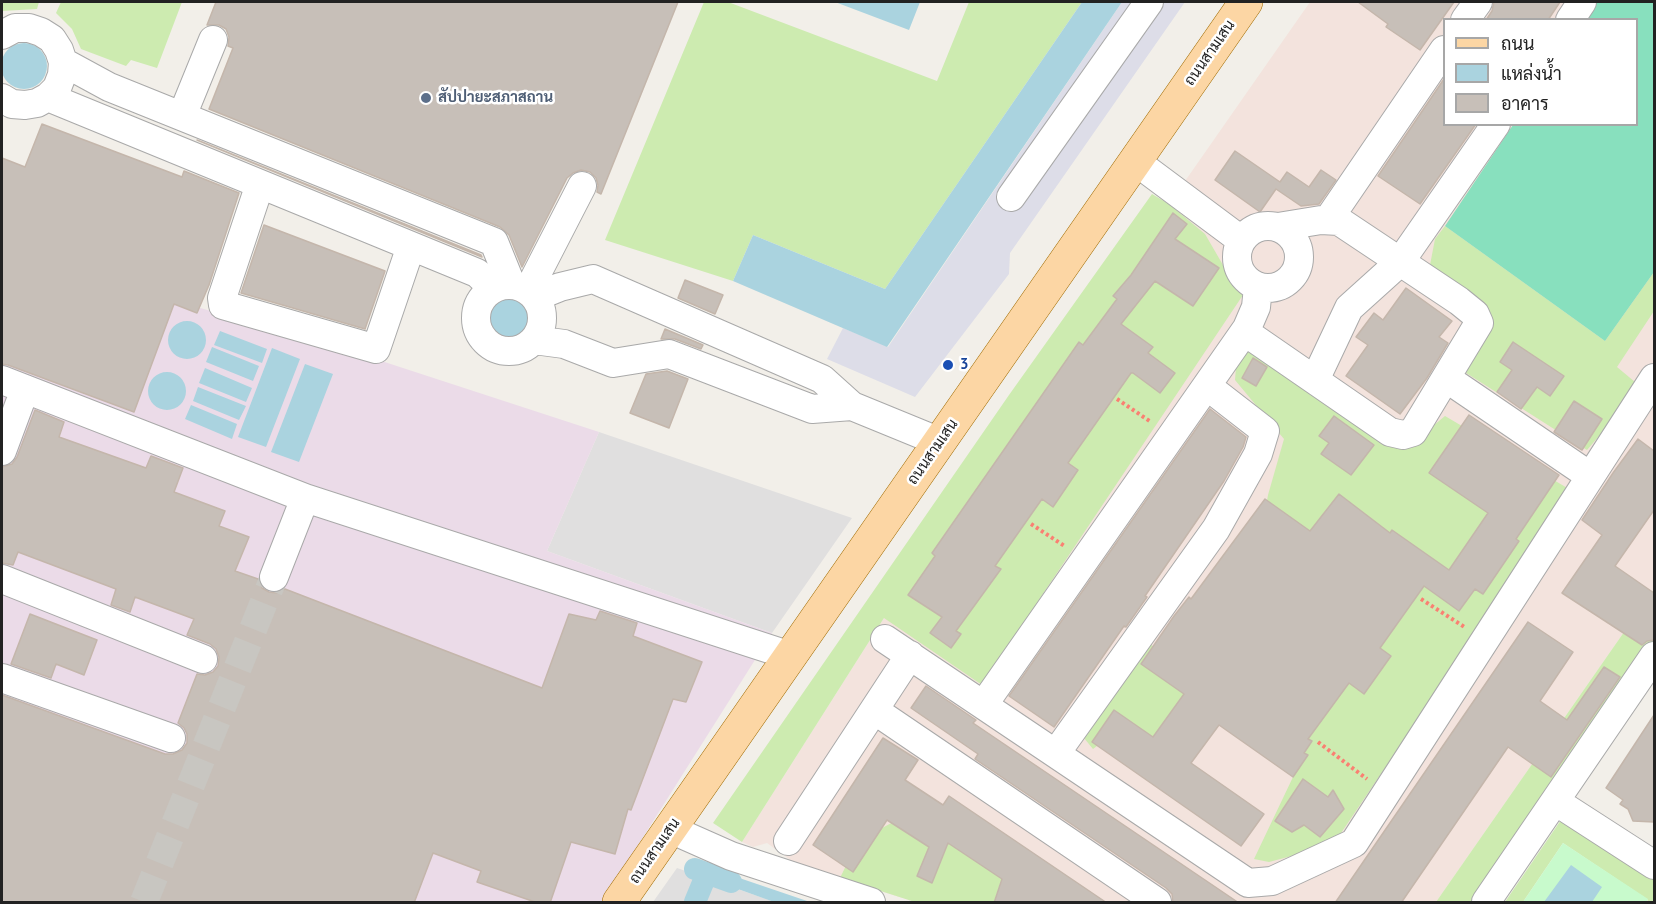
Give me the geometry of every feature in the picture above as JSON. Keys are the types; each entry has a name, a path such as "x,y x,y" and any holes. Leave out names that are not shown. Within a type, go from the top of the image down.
{"main road":[{"name":"ถนนสามเสน","path":"619,903 1246,2"}],"street":[{"path":"1011,197 1149,2"},
{"path":"1466,18 1478,2"},
{"path":"1571,18 1582,2"},
{"path":"2,35 15,28 29,28 41,32 52,39 63,62 60,81 48,97 38,103 12,104 2,98"},
{"path":"182,116 213,40"},
{"path":"1328,220 1443,51"},
{"path":"63,62 109,87 494,242 517,290 542,314 539,332 526,346 506,351 495,349 479,335 476,324 478,304 484,295 517,290 560,287 593,279 822,379 852,406 940,442"},
{"path":"48,97 517,290"},
{"path":"1315,380 1349,308 1400,262 1495,126"},
{"path":"1135,162 1241,240"},
{"path":"260,184 222,298 223,305 376,350 411,246"},
{"path":"517,290 582,186"},
{"path":"1245,332 1390,432 1403,435 1413,432 1479,323 1475,314 1459,301 1339,221 1321,220 1278,227 1257,227 1248,232 1241,240 1236,260 1245,279 1258,287 1273,288 1283,285 1297,270 1298,249 1287,232 1278,227"},
{"path":"984,704 1245,332 1256,307 1258,287"},
{"path":"534,339 564,344 613,363 669,354 812,409 852,406"},
{"path":"1446,378 1590,476"},
{"path":"885,639 1248,883 1272,881 1281,890 1354,843 1654,378"},
{"path":"2,452 14,384 305,498 791,656"},
{"path":"1056,753 1216,529 1258,454 1265,431 1207,386"},
{"path":"274,577 305,498"},
{"path":"2,579 203,659"},
{"path":"788,841 910,655"},
{"path":"1486,903 1654,656"},
{"path":"2,678 171,738"},
{"path":"874,710 1157,903"},
{"path":"1555,801 1654,865"},
{"path":"670,830 741,859 871,903"}],"path":[{"path":"1117,399 1172,436"},
{"path":"1031,525 1085,560"},
{"path":"1421,599 1485,639"},
{"path":"1318,742 1386,793"}],"shaded area":[{"path":"1122,2 1185,2 1010,253 1009,274 915,397 827,359 843,328 888,347"},
{"path":"1310,2 1654,2 1654,589 1436,902 915,902 796,864 767,843 753,847 742,842 922,558"},
{"path":"2,251 357,353 599,432 547,551 772,633 602,902 2,902"},
{"path":"599,432 852,518 772,633 547,551"},
{"path":"677,868 775,902 653,902"}],"green space":[{"path":"2,2 39,2 37,9 2,11"},
{"path":"61,2 182,2 157,68 131,60 126,66 81,49 72,29 56,13"},
{"path":"704,2 728,2 937,81 969,2 1082,2 885,289 753,235 733,281 605,240"},
{"path":"1597,2 1654,2 1654,272 1605,341 1445,226 1512,126 1638,126 1638,18 1586,18"},
{"path":"1152,194 1169,204 1205,234 1234,284 1243,295 982,685 884,618 742,842 713,823 1009,395"},
{"path":"1445,226 1605,341 1654,272 1654,311 1617,367 1641,387 1587,450 1463,371 1492,318 1430,265 1435,239"},
{"path":"1253,346 1388,446 1405,449 1445,416 1569,489 1504,591 1333,845 1269,862 1254,859 1293,777 1290,665 1244,630 1268,495 1284,439 1235,380 1236,367"},
{"path":"1654,589 1654,644 1477,902 1436,902"},
{"path":"1144,639 1202,686 1161,751 1126,723 1093,749 1079,732"},
{"path":"908,814 1016,881 1007,902 915,902 840,878 858,841"},
{"path":"1561,820 1654,875 1654,902 1646,902 1648,900 1563,843 1523,902 1505,902"},
{"path":"1563,843 1648,899 1646,902 1523,902"}],"water":[{"path":"835,2 920,2 909,30"},
{"path":"1082,2 1122,2 887,347 733,281 753,235 885,289"},
{"path":"24,43 40,50 47,66 40,82 24,89 8,82 1,66 8,50"},
{"path":"508,295 524,302 531,318 524,334 508,341 492,334 485,318 492,302"},
{"path":"187,321 194,322 200,327 205,333 205,347 200,353 194,358 187,359 180,358 174,353 169,347 168,340 169,333 174,327 180,322"},
{"path":"220,331 267,349 262,363 214,345"},
{"path":"212,347 259,366 253,381 206,362"},
{"path":"272,348 300,359 266,447 238,437"},
{"path":"305,364 333,374 299,462 271,452"},
{"path":"205,368 252,388 246,402 199,383"},
{"path":"167,372 174,373 180,378 185,384 185,398 180,404 174,409 167,410 160,409 154,404 149,398 148,391 149,384 154,378 160,373"},
{"path":"198,387 246,406 239,420 193,401"},
{"path":"191,405 237,424 232,439 185,419"},
{"path":"1571,865 1602,887 1592,902 1544,902"},
{"path":"704,866 810,902 774,902 699,875"}],"building":[{"name":"สัปปายะสภาสถาน","path":"216,2 678,2 601,194 597,192 596,178 590,172 581,170 567,178 522,267 509,235 500,227 209,109 233,48 228,46 229,37 226,29 219,25 207,25"},
{"path":"1358,2 1454,2 1420,50 1386,27 1388,24"},
{"path":"1494,2 1560,2 1549,18 1487,18"},
{"path":"1443,80 1443,126 1475,126 1420,204 1378,176"},
{"path":"42,124 182,177 184,171 239,193 209,285 197,313 174,304 134,412 2,364 2,158 25,167"},
{"path":"197,140 481,255 482,257"},
{"path":"1235,151 1280,182 1287,172 1309,187 1321,170 1336,180 1319,204 1301,206 1276,189 1260,212 1215,180"},
{"path":"1173,213 1187,224 1175,239 1219,268 1193,306 1155,281 1121,324 1153,347 1148,353 1175,373 1160,393 1131,373 1068,463 1078,470 1053,507 1042,499 995,566 1001,569 956,631 961,634 951,648 930,633 942,617 908,595 935,556 932,553 1079,342 1083,345 1117,299 1113,296 1131,275"},
{"path":"264,225 385,271 365,329 241,293"},
{"path":"685,280 723,295 715,314 678,298"},
{"path":"1406,288 1452,321 1439,337 1448,343 1427,378 1400,414 1346,376 1368,345 1356,337 1374,313 1383,320"},
{"path":"665,329 703,345 701,349 675,339 661,339"},
{"path":"1513,342 1564,376 1550,396 1537,387 1521,409 1497,392 1512,370 1500,362"},
{"path":"1253,358 1267,367 1256,386 1242,378"},
{"path":"667,371 688,379 669,428 630,413 646,374"},
{"path":"1574,401 1602,419 1582,450 1554,432"},
{"path":"1210,409 1246,437 1243,447 1224,481 1145,596 1147,597 1126,627 1124,626 1054,727 1009,696"},
{"path":"35,410 64,422 59,437 146,468 151,456 183,468 174,492 225,511 219,526 249,537 235,571 258,579 262,588 269,592 277,593 285,589 542,688 569,614 596,620 600,611 637,623 633,636 702,662 686,702 673,699 631,810 628,809 615,854 571,842 550,903 538,903 477,882 481,871 433,853 414,903 2,903 2,695 165,754 173,754 182,750 187,743 187,734 178,723 197,674 205,675 213,672 218,666 219,657 216,649 210,644 187,635 194,619 135,597 130,612 111,605 116,589 18,552 13,565 2,563 2,467 12,464 17,457"},
{"path":"1469,415 1559,475 1516,539 1519,541 1483,594 1475,589 1459,611 1424,586 1380,648 1391,656 1364,694 1349,683 1308,739 1312,741 1304,753 1308,755 1293,777 1219,725 1191,763 1264,814 1241,846 1092,742 1114,710 1153,737 1184,694 1141,664 1174,616 1189,597 1191,599 1265,499 1310,531 1339,494 1390,533 1392,530 1449,570 1488,513 1429,473"},
{"path":"1334,416 1374,445 1351,475 1321,454 1329,443 1319,436"},
{"path":"1638,439 1654,451 1654,510 1615,566 1654,593 1654,640 1642,645 1562,593 1602,535 1582,520"},
{"path":"30,614 97,640 84,675 56,664 51,678 11,664"},
{"path":"1528,622 1573,652 1540,701 1567,720 1604,667 1620,677 1551,777 1508,747 1401,903 1335,903"},
{"path":"926,686 976,720 973,723 1239,903 1173,903 1172,894 1166,888 975,759 978,754 911,708"},
{"path":"1654,715 1654,822 1633,821 1628,809 1620,804 1623,800 1606,788"},
{"path":"883,738 918,760 905,780 943,805 949,796 1107,903 994,903 1002,879 948,843 932,883 917,876 929,847 887,820 853,872 813,845"},
{"path":"1303,779 1328,797 1333,790 1344,809 1320,837 1304,825 1292,832 1275,821"}],"waterway":[{"path":"695,869 731,882"},
{"path":"695,902 707,873"}],"tunnel":[{"path":"144,902 274,577"}],"place":[{"name":"สัปปายะสภาสถาน","path":"426,98"},
{"name":"3","path":"948,365"}]}
